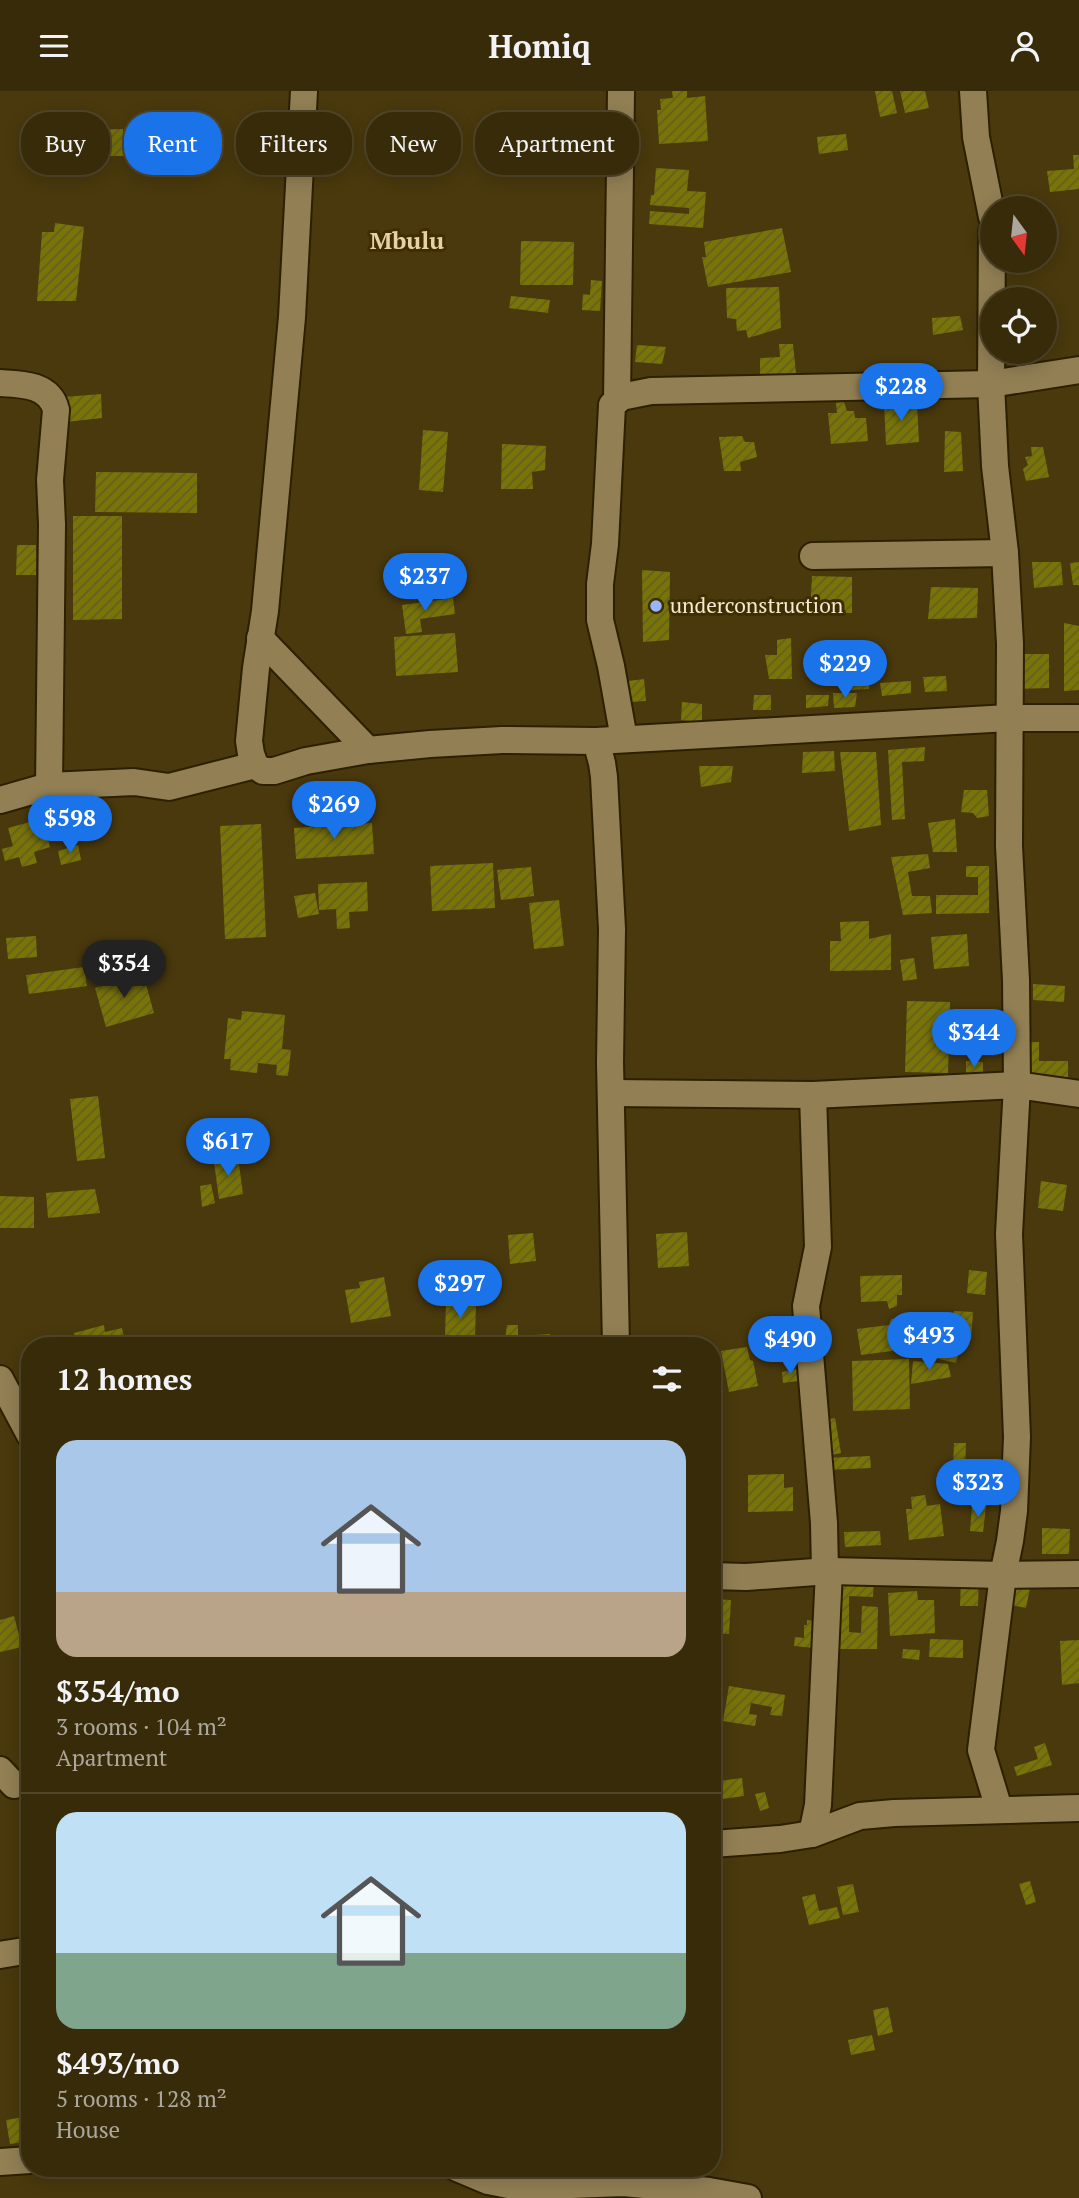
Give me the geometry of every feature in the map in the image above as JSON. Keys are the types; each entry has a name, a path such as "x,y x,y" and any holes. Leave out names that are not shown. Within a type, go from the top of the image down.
{"street":[{"path":"304,91 292,317 267,585 249,741 255,765 263,771 274,771 306,761 368,750 502,740 596,741 1009,718 1079,718"},
{"path":"617,401 621,91"},
{"path":"973,91 976,137 988,196"},
{"path":"992,273 991,384 995,466 1005,553 1010,644 1009,846 1016,980 1017,1085 1009,1234 1017,1437 1014,1511 1003,1575 981,1749 999,1809"},
{"path":"624,739 619,703 600,620 612,405 621,397 651,391 991,384 1079,370"},
{"path":"0,383 42,390 54,402 56,409 50,480 52,524 49,786"},
{"path":"813,556 1005,553"},
{"path":"260,638 368,750"},
{"path":"596,741 603,763 612,929 611,1093 616,1337"},
{"path":"0,800 49,786 134,782 169,786 255,765"},
{"path":"611,1093 813,1095 1017,1085 1079,1094"},
{"path":"811,1834 818,1805 827,1571 823,1560 824,1523 806,1306 818,1247 813,1095"},
{"path":"0,1379 21,1418"},
{"path":"721,1576 827,1571 1079,1574"},
{"path":"721,1843 811,1834 860,1816 1079,1808"},
{"path":"0,1955 21,1952"},
{"path":"0,2162 21,2161"},
{"path":"478,2177 519,2187 623,2183 709,2191 748,2198"}],"building":[{"path":"672,91 687,91 687,98 705,96 708,141 659,144 657,110 661,110 660,99 673,98"},
{"path":"875,91 892,91 897,113 880,117"},
{"path":"900,91 925,91 929,108 905,113"},
{"path":"110,129 123,129 124,156 110,156"},
{"path":"846,134 848,150 819,154 817,137"},
{"path":"1073,155 1079,155 1079,189 1050,192 1047,171 1074,169"},
{"path":"656,168 689,170 687,191 706,192 703,228 649,224 650,211 689,214 689,208 650,205 651,195 654,195"},
{"path":"55,223 84,227 76,301 37,301 42,232 54,232"},
{"path":"782,228 791,272 708,287 702,257 706,257 704,242"},
{"path":"521,241 574,242 573,285 520,285"},
{"path":"591,280 602,281 600,311 582,310 583,294 590,295"},
{"path":"779,287 781,328 748,338 746,330 737,331 736,319 727,318 726,288"},
{"path":"511,296 550,300 548,313 509,308"},
{"path":"960,316 963,330 933,335 932,318"},
{"path":"779,344 793,344 796,373 760,377 760,358 780,357"},
{"path":"637,345 666,347 662,364 635,362"},
{"path":"101,394 102,418 66,422 64,397"},
{"path":"844,402 847,411 854,411 855,418 866,418 868,441 831,444 828,413 837,413 836,403"},
{"path":"884,402 917,403 919,442 886,445"},
{"path":"423,430 448,432 443,492 419,490"},
{"path":"945,431 961,432 963,471 944,472"},
{"path":"742,436 745,442 754,442 757,457 740,462 741,471 724,471 719,437"},
{"path":"502,444 546,446 545,470 532,472 533,489 501,489"},
{"path":"1031,447 1043,447 1049,477 1026,481 1023,469 1028,465 1025,457 1032,456"},
{"path":"96,472 197,473 197,513 95,512"},
{"path":"73,516 122,516 122,619 73,620"},
{"path":"17,545 36,545 36,575 16,575"},
{"path":"1032,562 1061,562 1063,585 1034,588"},
{"path":"1079,562 1079,585 1073,585 1070,563"},
{"name":"underconstruction","path":"642,570 670,572 669,640 643,642"},
{"path":"812,576 852,577 852,613 810,613"},
{"path":"931,587 978,588 977,618 928,619"},
{"path":"453,598 455,614 420,619 422,632 406,634 402,605"},
{"path":"1064,623 1079,626 1079,690 1064,691"},
{"path":"455,633 458,672 396,676 394,637"},
{"path":"791,638 792,679 769,679 765,655 777,655 777,640"},
{"path":"1014,654 1049,654 1049,688 1016,689"},
{"path":"848,672 870,672 869,689 850,690"},
{"path":"946,676 947,691 925,692 923,677"},
{"path":"644,679 646,701 630,702 628,681"},
{"path":"911,681 911,693 882,696 880,683"},
{"path":"833,693 857,693 855,707 834,708"},
{"path":"754,695 771,695 771,710 753,710"},
{"path":"806,695 829,695 828,706 806,708"},
{"path":"682,702 702,704 702,722 681,720"},
{"path":"925,747 924,761 902,762 905,819 892,820 888,750"},
{"path":"834,751 835,771 802,773 803,752"},
{"path":"840,752 876,752 881,825 849,831"},
{"path":"699,766 733,766 731,782 701,787"},
{"path":"964,790 987,790 989,816 977,818 973,813 961,812"},
{"path":"955,819 957,852 933,852 928,823"},
{"path":"30,822 33,832 45,829 50,847 34,852 37,863 22,867 19,857 5,861 2,849 13,846 8,828"},
{"path":"372,823 374,854 296,859 294,828"},
{"path":"261,824 266,937 225,939 220,826"},
{"path":"78,845 81,860 61,865 58,851"},
{"path":"928,854 930,868 908,872 912,896 930,896 932,913 903,915 891,857"},
{"path":"493,863 495,908 432,911 430,866"},
{"path":"966,866 989,866 989,913 936,914 936,895 978,895 978,877 966,877"},
{"path":"531,867 534,896 501,900 497,870"},
{"path":"367,882 368,911 349,912 350,928 337,929 336,909 319,910 318,884"},
{"path":"315,893 319,914 298,918 294,896"},
{"path":"559,900 564,946 534,949 529,903"},
{"path":"869,921 869,939 891,934 891,970 830,971 830,941 841,941 840,922"},
{"path":"967,934 969,966 934,969 931,937"},
{"path":"36,936 37,957 8,959 6,938"},
{"path":"914,958 917,979 903,981 900,960"},
{"path":"84,967 87,986 29,994 26,975"},
{"path":"143,974 154,1013 106,1027 95,988"},
{"path":"1033,984 1065,986 1064,1002 1033,1000"},
{"path":"907,1001 950,1002 948,1073 905,1072"},
{"path":"242,1011 285,1015 282,1049 291,1050 288,1076 276,1075 277,1065 258,1063 257,1073 230,1070 231,1059 224,1059 228,1018 241,1020"},
{"path":"1021,1042 1039,1042 1039,1061 1068,1061 1068,1079 1021,1078"},
{"path":"966,1061 983,1062 983,1077 966,1076"},
{"path":"98,1096 105,1158 77,1161 70,1099"},
{"path":"238,1157 243,1194 219,1199 214,1162"},
{"path":"1041,1181 1067,1185 1063,1211 1038,1208"},
{"path":"211,1184 215,1203 202,1207 200,1186"},
{"path":"95,1189 100,1213 48,1218 46,1193"},
{"path":"0,1196 34,1197 34,1228 0,1228"},
{"path":"687,1232 689,1266 658,1268 656,1234"},
{"path":"533,1233 536,1261 510,1264 508,1235"},
{"path":"969,1270 987,1272 985,1295 967,1293"},
{"path":"902,1275 902,1295 897,1295 897,1306 889,1309 887,1301 861,1302 860,1276"},
{"path":"384,1277 391,1316 351,1323 345,1290 360,1288 359,1282"},
{"path":"446,1302 476,1304 475,1337 445,1337"},
{"path":"954,1311 973,1312 971,1340 952,1338"},
{"path":"899,1318 901,1332 905,1331 907,1349 861,1355 857,1329 889,1325 891,1319"},
{"path":"104,1325 105,1332 122,1328 124,1337 75,1337 74,1333"},
{"path":"507,1325 518,1325 518,1336 550,1334 550,1337 505,1337"},
{"path":"925,1340 960,1346 956,1363 922,1355"},
{"path":"747,1347 758,1386 729,1392 721,1351"},
{"path":"909,1359 910,1409 853,1411 852,1361"},
{"path":"913,1361 948,1364 951,1377 911,1384"},
{"path":"797,1369 798,1381 783,1383 782,1372"},
{"path":"835,1418 841,1453 826,1456 820,1421"},
{"path":"954,1443 966,1443 965,1473 977,1474 977,1488 952,1487"},
{"path":"870,1456 871,1468 825,1470 825,1458"},
{"path":"784,1474 784,1488 793,1487 793,1511 748,1512 748,1475"},
{"path":"925,1495 927,1506 940,1504 944,1536 909,1540 906,1509 912,1509 911,1497"},
{"path":"972,1506 986,1507 983,1532 970,1531"},
{"path":"1042,1528 1070,1529 1069,1554 1042,1554"},
{"path":"880,1531 881,1545 845,1547 844,1532"},
{"path":"979,1573 978,1606 960,1606 961,1580"},
{"path":"833,1578 874,1578 873,1597 849,1596 849,1632 861,1633 862,1606 878,1607 877,1649 831,1649"},
{"path":"1015,1580 1031,1583 1026,1608 1011,1605"},
{"path":"917,1591 918,1600 934,1600 935,1633 890,1636 888,1593"},
{"path":"721,1599 731,1600 729,1634 721,1634"},
{"path":"14,1616 21,1647 0,1652 0,1620"},
{"path":"807,1620 816,1621 814,1648 794,1646 795,1637 804,1638 804,1625 807,1625"},
{"path":"930,1639 963,1640 963,1658 929,1657"},
{"path":"1079,1640 1079,1683 1062,1685 1060,1641"},
{"path":"903,1649 920,1650 919,1660 902,1658"},
{"path":"729,1686 785,1695 782,1716 770,1715 772,1707 751,1703 749,1714 757,1715 755,1726 723,1721"},
{"path":"1045,1743 1052,1765 1017,1776 1014,1767 1038,1759 1034,1747"},
{"path":"742,1778 744,1796 722,1799 721,1805 721,1781"},
{"path":"765,1792 769,1808 760,1811 755,1794"},
{"path":"1030,1881 1036,1902 1026,1905 1019,1884"},
{"path":"853,1884 859,1912 843,1915 837,1887"},
{"path":"815,1894 819,1911 837,1907 840,1918 809,1925 802,1897"},
{"path":"888,2007 893,2032 878,2036 873,2010"},
{"path":"872,2035 875,2050 851,2055 848,2040"},
{"path":"21,2118 21,2142 10,2144 6,2120"}],"place":[{"name":"underconstruction","path":"656,606"}],"district":[{"name":"Mbulu","path":"407,241"}]}
